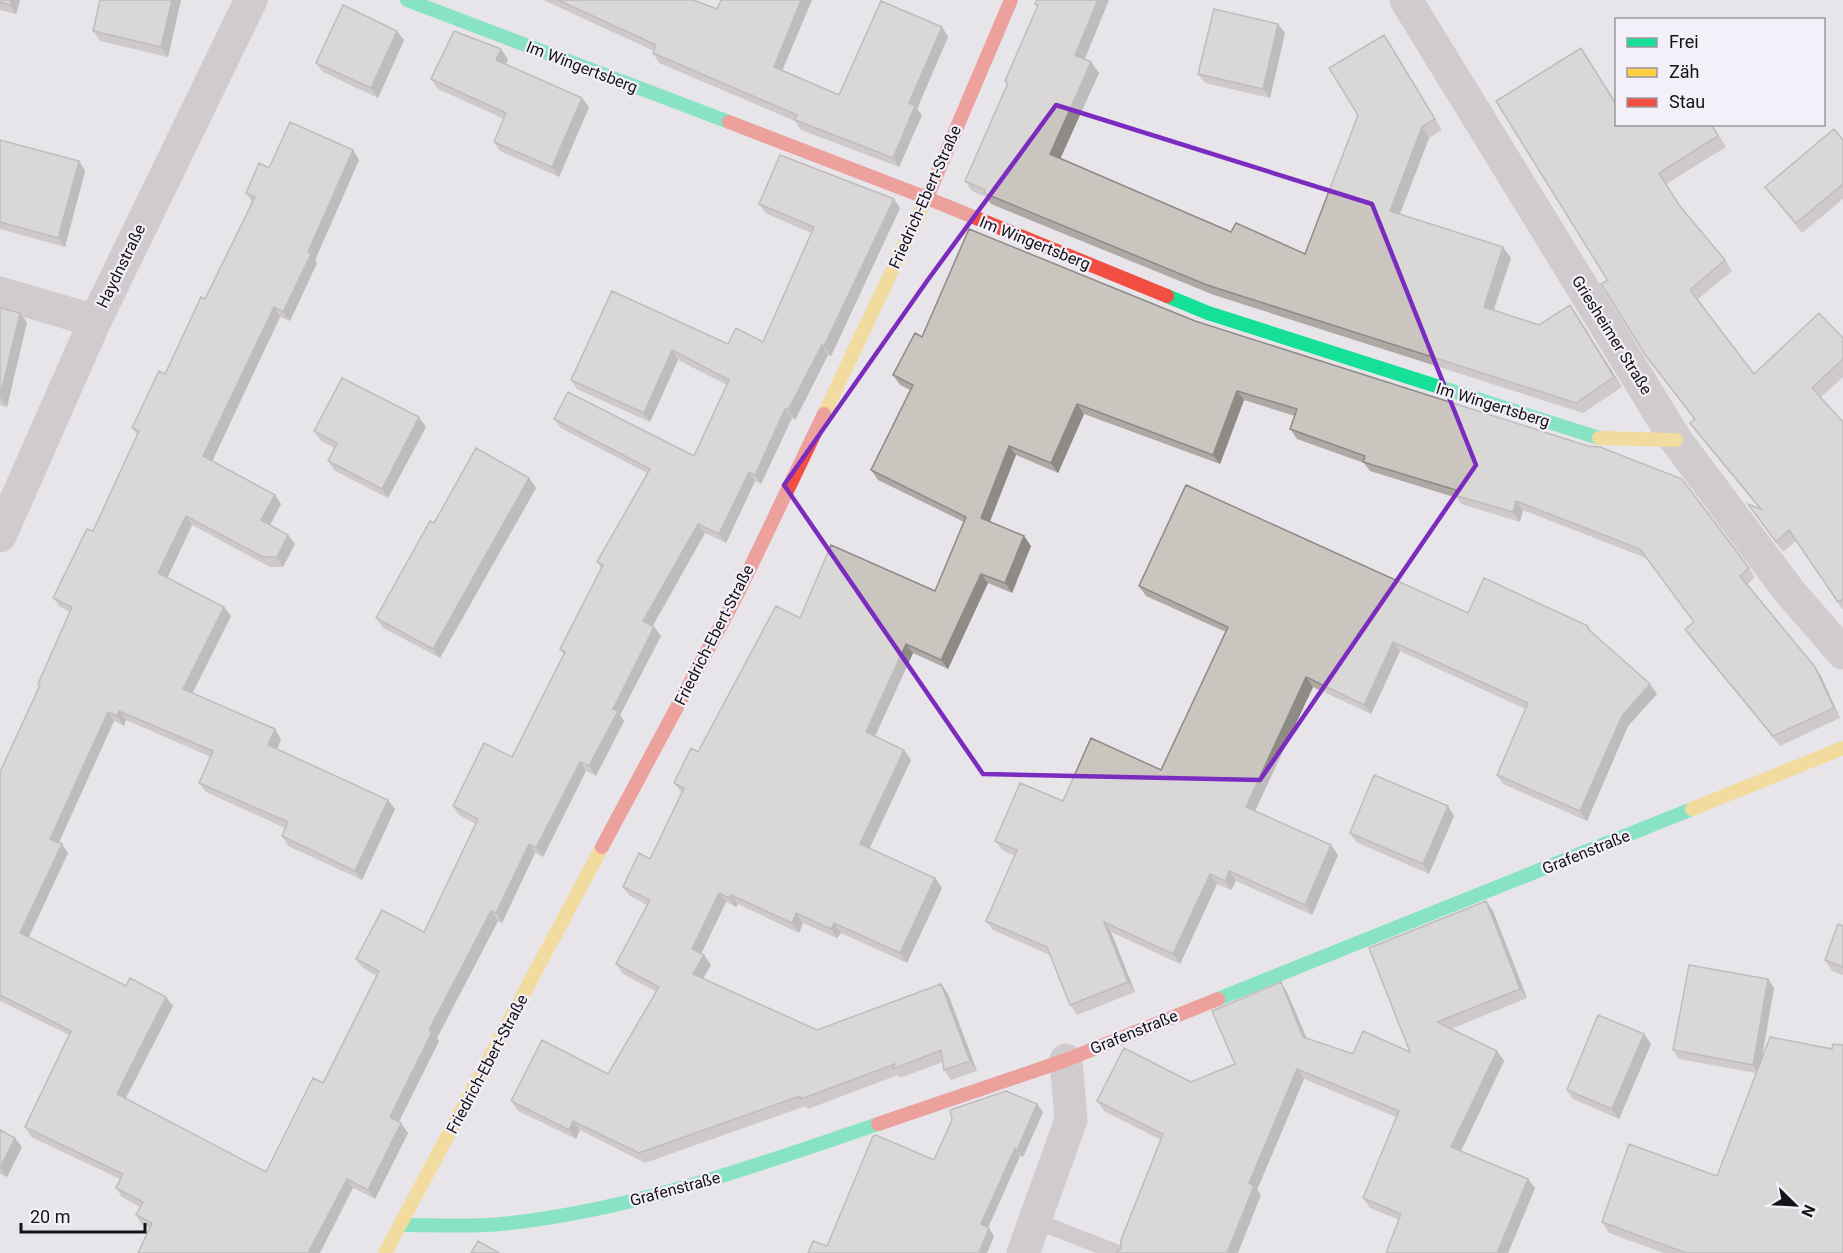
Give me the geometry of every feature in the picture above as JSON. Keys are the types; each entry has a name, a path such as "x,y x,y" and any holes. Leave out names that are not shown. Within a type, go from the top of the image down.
{"street":[{"name":"Haydnstraße","path":"0,536 95,321 251,0"},
{"name":"Im Wingertsberg","path":"407,0 927,198 1208,313 1600,438 1676,440"},
{"name":"Friedrich-Ebert-Straße","path":"385,1253 736,595 927,198 1011,0"},
{"name":"Griesheimer Straße","path":"1406,0 1676,440 1789,591 1843,653"},
{"path":"0,293 95,321"},
{"name":"Grafenstraße","path":"401,1225 500,1224 578,1212 664,1194 759,1166 1066,1060 1843,748"},
{"path":"1023,1253 1071,1120 1066,1060"}],"lane":[{"path":"1034,1220 1118,1253"}],"highlighted area":[{"path":"1056,105 1372,204 1476,465 1260,780 983,774 784,485 927,281"}],"building":[{"path":"0,0 11,0 10,5 0,2"},
{"path":"100,0 172,0 161,47 93,31"},
{"path":"558,0 693,0 717,9 721,0 801,0 774,67 839,95 881,1 942,27 909,103 915,106 893,158 795,120 797,115 653,53 656,45"},
{"path":"1037,0 1098,0 1075,55 1091,62 1050,154 1231,232 1236,223 1305,254 1358,115 1329,68 1384,35 1435,119 1422,127 1390,211 1503,247 1484,307 1539,325 1570,305 1614,377 1576,403 1207,285 984,193 985,190 965,181 1008,83 1005,81 1038,5 1035,4"},
{"path":"343,5 397,31 371,88 316,63"},
{"path":"1214,9 1278,24 1263,89 1198,74"},
{"path":"454,31 501,49 496,60 582,98 552,167 494,142 506,113 431,79"},
{"path":"1581,48 1615,103 1615,126 1712,126 1718,136 1659,173 1679,205 1725,260 1690,290 1754,374 1819,313 1843,338 1843,359 1812,388 1843,422 1843,599 1838,602 1789,530 1776,542 1748,504 1761,509 1690,423 1695,419 1646,356 1601,284 1608,281 1496,101"},
{"path":"290,122 353,150 308,252 311,254 283,312 274,307 203,456 275,495 261,520 288,535 277,557 263,557 186,516 158,573 224,607 183,689 275,729 268,745 388,800 355,871 282,836 288,822 199,783 213,751 119,711 117,716 108,712 50,839 62,844 20,933 126,986 130,978 166,997 117,1094 266,1172 313,1078 323,1083 379,971 356,959 382,910 424,932 478,819 453,806 484,743 512,757 565,652 560,649 603,565 597,562 650,469 554,419 568,392 694,456 729,380 672,350 644,413 571,380 612,291 728,344 736,328 763,342 814,227 759,204 780,155 894,199 824,346 822,345 788,410 785,409 755,475 749,472 719,534 698,524 643,621 654,627 613,709 618,711 589,766 580,762 536,848 529,844 496,913 491,911 429,1030 432,1032 390,1117 401,1123 368,1190 347,1179 308,1253 138,1253 152,1223 136,1215 143,1202 116,1188 123,1174 25,1127 71,1031 0,995 0,772 40,685 38,684 72,607 53,598 87,529 93,531 139,431 132,428 159,371 165,374 201,297 205,299 255,197 246,193 259,163 269,168"},
{"path":"1834,129 1843,140 1843,184 1796,223 1765,187"},
{"path":"0,140 79,161 58,238 0,222"},
{"path":"969,229 1195,321 1588,446 1600,447 1682,479 1749,568 1740,576 1815,667 1834,708 1773,736 1685,629 1694,622 1640,549 1516,501 1513,512 1454,495 1456,490 1363,462 1365,456 1290,429 1297,409 1237,391 1213,455 1077,404 1051,463 1009,446 981,518 1024,536 1005,583 981,574 941,660 906,644 866,732 904,750 860,844 935,878 900,953 834,923 831,929 796,913 792,923 731,895 729,898 719,893 692,949 704,955 693,974 817,1030 941,984 970,1061 944,1070 941,1050 893,1069 895,1064 801,1099 800,1096 639,1153 573,1121 569,1130 511,1101 542,1040 608,1074 659,987 616,964 650,900 623,887 639,853 650,859 684,788 674,783 691,748 698,752 776,606 800,618 831,545 935,591 966,517 871,470 913,385 893,375 915,333 922,337"},
{"path":"0,308 20,313 0,397"},
{"path":"342,378 419,417 382,489 328,461 337,443 314,431"},
{"path":"476,448 529,478 433,649 376,618 430,521 434,523"},
{"path":"1186,485 1468,613 1484,578 1588,626 1588,629 1650,684 1622,716 1580,811 1497,775 1528,703 1393,642 1364,705 1306,677 1246,807 1331,845 1305,905 1229,871 1225,881 1210,874 1173,954 1104,922 1128,982 1070,1005 1047,947 986,921 1017,850 995,841 1020,783 1063,801 1091,738 1161,770 1228,627 1139,586"},
{"path":"1374,775 1448,806 1423,864 1350,833"},
{"path":"1486,901 1520,989 1437,1022 1497,1051 1451,1147 1528,1179 1497,1253 1386,1253 1401,1214 1363,1198 1399,1111 1297,1069 1249,1183 1254,1186 1227,1253 1116,1253 1121,1248 1121,1240 1163,1134 1097,1101 1124,1048 1191,1082 1235,1064 1212,1011 1281,982 1303,1037 1353,1054 1363,1031 1410,1052 1369,948"},
{"path":"1838,924 1843,926 1843,967 1825,960"},
{"path":"1689,965 1768,979 1753,1065 1673,1050"},
{"path":"1598,1015 1644,1034 1612,1109 1567,1090"},
{"path":"1770,1037 1832,1049 1833,1044 1843,1045 1843,1253 1686,1253 1602,1222 1629,1144 1717,1176"},
{"path":"1006,1091 1037,1104 981,1224 989,1228 979,1253 808,1253 813,1241 827,1246 873,1136 876,1135 934,1160 952,1120 950,1110"},
{"path":"0,1130 15,1138 0,1168"},
{"path":"478,1241 499,1253 471,1253"}],"traffic: fast":[{"path":"407,0 729,122"},
{"path":"1167,296 1208,313 1599,438"},
{"path":"1218,999 1692,809"},
{"path":"401,1225 501,1224 597,1209 739,1171 878,1124"}],"traffic: slow":[{"path":"824,414 928,195"},
{"path":"1599,438 1676,440"},
{"path":"1692,809 1843,748"},
{"path":"385,1253 602,847"}],"traffic: jam":[{"path":"928,195 1011,0"},
{"path":"729,122 927,198 1167,296"},
{"path":"602,847 737,595 824,414"},
{"path":"878,1124 1066,1060 1218,999"}]}
